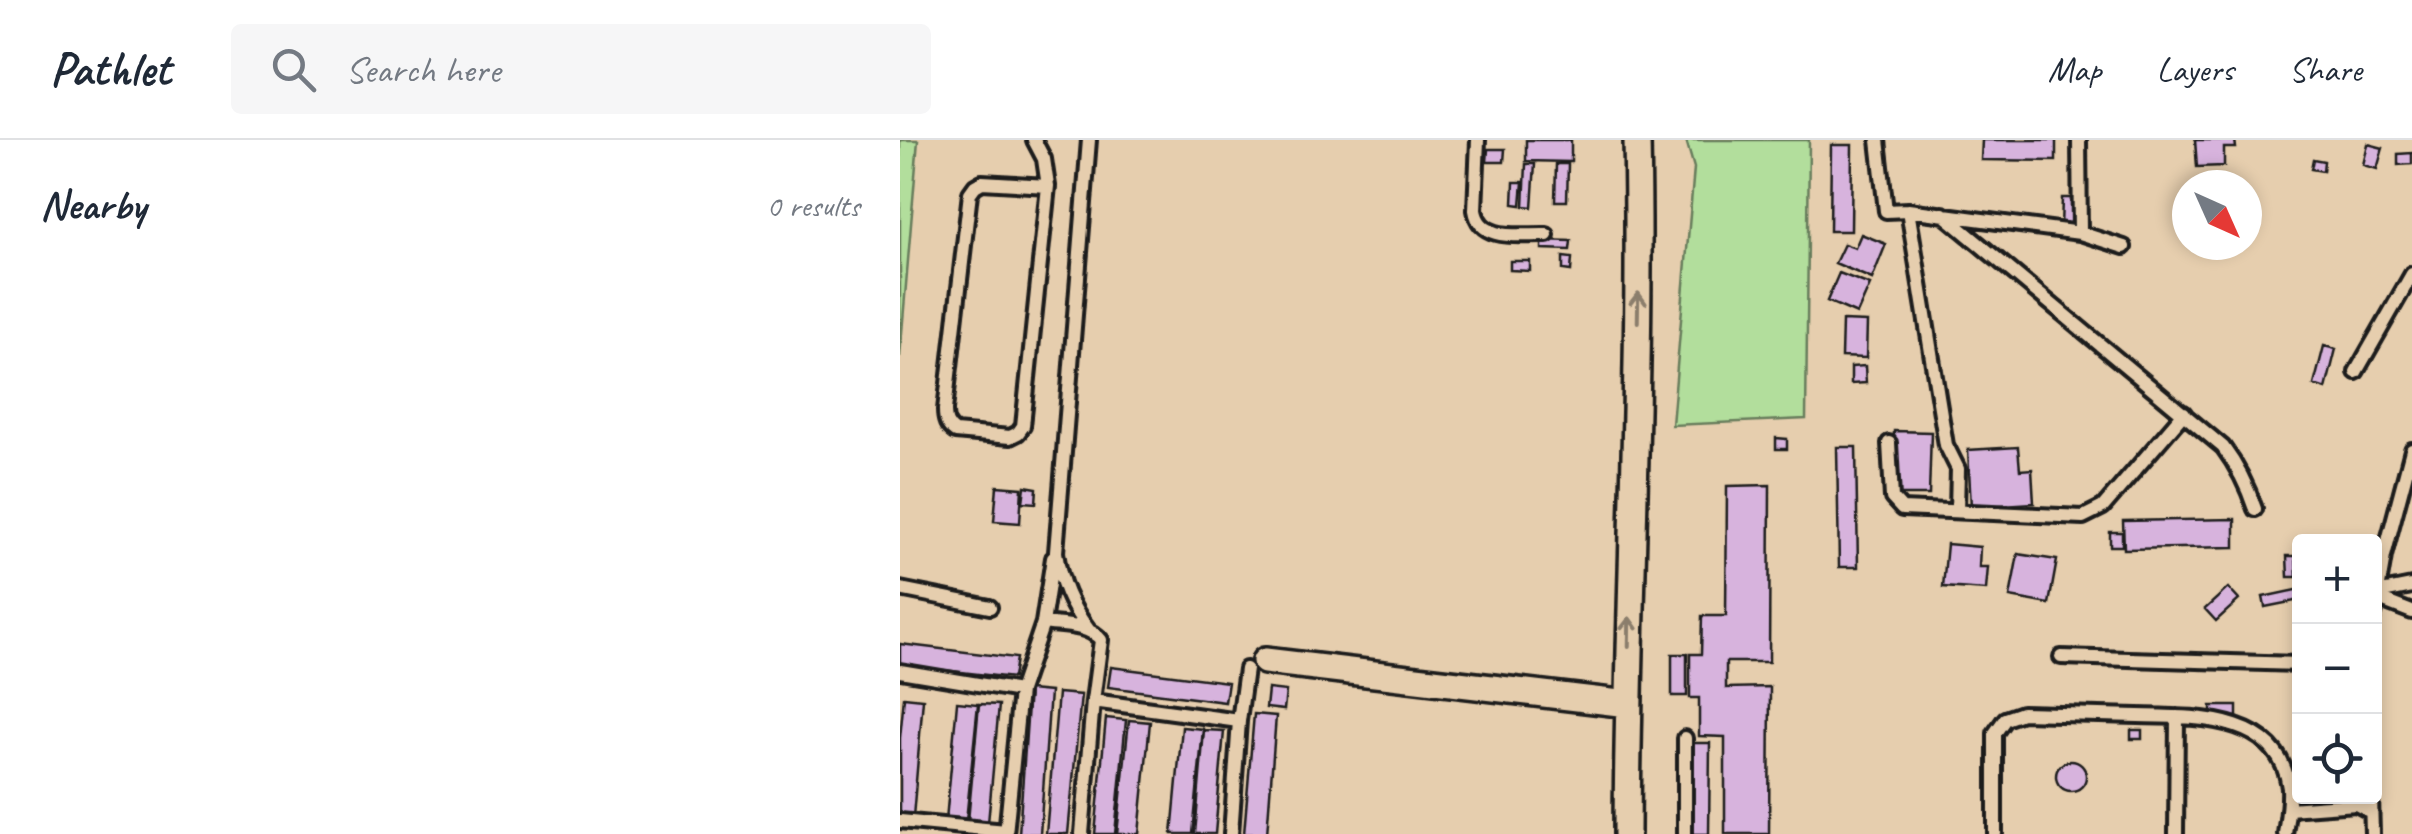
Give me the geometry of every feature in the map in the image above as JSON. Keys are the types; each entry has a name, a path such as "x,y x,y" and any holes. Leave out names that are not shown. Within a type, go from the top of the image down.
{"street":[{"path":"1627,834 1639,252 1636,140"},
{"path":"1255,665 1628,704"}],"lane":[{"path":"1034,140 1044,159 1048,186 1023,426 1010,437 955,432 945,419 944,410 970,193 982,182 1048,186"},
{"path":"900,821 1006,833 1020,690 1043,623 1056,552 1089,140"},
{"path":"1478,140 1476,219 1489,232 1548,235"},
{"path":"1878,140 1886,211 1908,210 2080,233 2124,246"},
{"path":"2079,140 2080,233"},
{"path":"1908,210 1946,445 1958,469 1957,510"},
{"path":"1943,214 2223,447 2248,486 2255,509"},
{"path":"2356,372 2412,274"},
{"path":"1889,444 1890,490 1902,509 2072,518 2103,508 2184,413"},
{"path":"2382,568 2412,450"},
{"path":"1056,552 1063,586 1088,629"},
{"path":"2382,594 2412,586"},
{"path":"900,589 990,607"},
{"path":"2382,599 2412,612"},
{"path":"1043,623 1088,629 1098,635 1102,646 1092,701 1082,834"},
{"path":"2061,657 2292,664"},
{"path":"1231,834 1239,722 1255,665"},
{"path":"900,670 1020,690"},
{"path":"1092,701 1239,722"},
{"path":"1996,834 1995,733 2005,719 2022,713 2177,717 2232,724 2253,732 2270,746 2282,765 2289,809 2284,834"},
{"path":"2176,834 2177,717"},
{"path":"1685,738 1685,834"},
{"path":"2289,809 2356,804 2371,812"},
{"path":"2371,804 2372,834"}],"green space":[{"path":"900,140 918,140 900,357"},
{"path":"1686,140 1809,140 1806,419 1672,425 1694,168"}],"building":[{"path":"1526,140 1571,140 1571,162 1526,161"},
{"path":"1982,140 2056,140 2056,161 1981,160"},
{"path":"2195,140 2235,140 2236,148 2224,148 2224,166 2197,167"},
{"path":"2368,144 2383,148 2377,169 2363,165"},
{"path":"1831,145 1852,145 1851,231 1830,231"},
{"path":"1488,149 1505,149 1504,162 1487,162"},
{"path":"2412,153 2412,164 2398,165 2398,154"},
{"path":"2313,159 2324,161 2323,171 2311,169"},
{"path":"1526,164 1535,164 1532,207 1524,206"},
{"path":"1556,164 1568,164 1567,201 1555,201"},
{"path":"1514,182 1523,182 1521,205 1513,204"},
{"path":"2062,198 2073,198 2071,228 2061,228"},
{"path":"1861,234 1886,244 1872,279 1835,263 1844,244 1855,248"},
{"path":"1542,240 1571,241 1570,250 1542,249"},
{"path":"1563,257 1572,258 1571,271 1563,270"},
{"path":"1510,261 1530,261 1530,271 1510,270"},
{"path":"1839,273 1870,285 1857,314 1827,301"},
{"path":"1842,321 1867,322 1866,358 1841,357"},
{"path":"2324,346 2336,349 2326,389 2314,385"},
{"path":"1865,366 1866,383 1851,384 1851,367"},
{"path":"1894,431 1931,432 1929,495 1893,495"},
{"path":"1776,438 1787,439 1787,449 1776,449"},
{"path":"1837,447 1856,447 1858,567 1839,567"},
{"path":"2018,447 2020,470 2032,469 2034,503 1971,507 1968,450"},
{"path":"1770,485 1769,662 1726,662 1726,688 1770,687 1769,834 1725,834 1725,737 1699,736 1699,698 1690,698 1690,654 1701,654 1702,616 1726,616 1727,486"},
{"path":"997,486 1022,488 1020,523 994,521"},
{"path":"1025,486 1037,488 1036,503 1023,502"},
{"path":"2235,519 2235,547 2124,549 2123,521"},
{"path":"2110,532 2122,532 2122,546 2110,546"},
{"path":"1947,544 1980,547 1979,567 1988,567 1986,590 1943,587"},
{"path":"2018,554 2057,560 2049,604 2010,597"},
{"path":"2287,556 2292,556 2292,577 2288,577"},
{"path":"2228,588 2239,600 2216,621 2205,609"},
{"path":"2292,591 2292,602 2265,607 2263,597"},
{"path":"900,644 1016,658 1013,678 900,665"},
{"path":"1672,654 1687,654 1687,696 1672,696"},
{"path":"1111,667 1228,682 1225,702 1108,687"},
{"path":"1268,689 1286,691 1284,710 1266,708"},
{"path":"1029,690 1050,692 1040,834 1019,834"},
{"path":"1058,693 1081,695 1068,834 1046,834"},
{"path":"904,697 923,699 913,817 900,816"},
{"path":"957,702 978,704 966,821 946,820"},
{"path":"979,704 999,705 988,823 968,821"},
{"path":"2211,706 2237,706 2237,717 2211,717"},
{"path":"1254,714 1276,716 1267,834 1244,834"},
{"path":"1106,718 1126,720 1115,834 1095,834"},
{"path":"1129,720 1150,722 1139,834 1117,834"},
{"path":"1182,727 1203,729 1193,834 1172,834"},
{"path":"1204,730 1224,731 1215,834 1195,834"},
{"path":"2131,730 2142,730 2142,739 2131,739"},
{"path":"1692,743 1710,743 1709,834 1691,834"},
{"path":"2071,761 2082,765 2086,776 2082,787 2071,791 2060,787 2056,776 2060,765"}]}
